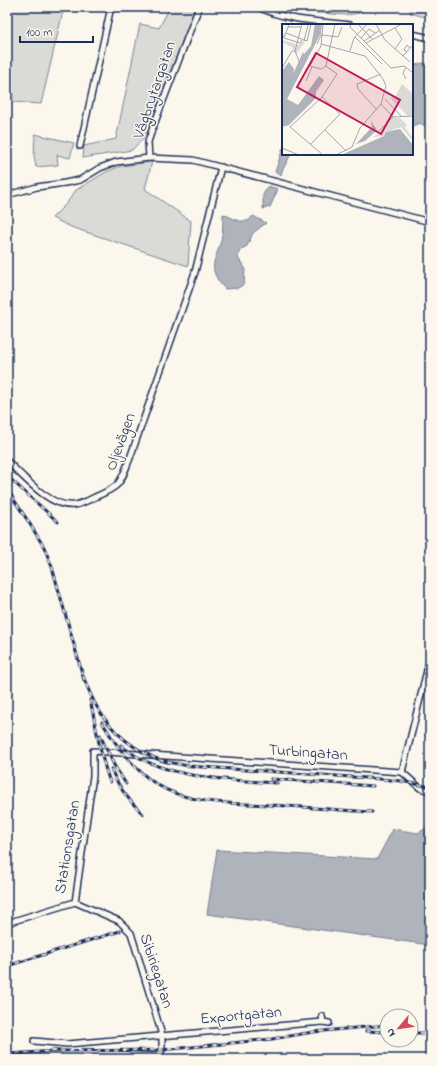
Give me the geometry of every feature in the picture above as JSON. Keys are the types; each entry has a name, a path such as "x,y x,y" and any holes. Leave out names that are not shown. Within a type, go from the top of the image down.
{"street":[{"path":"80,146 111,7"},
{"name":"Vågbrytargatan","path":"199,7 148,142 149,158 193,160 430,222"},
{"path":"258,7 273,14 293,19 340,24"},
{"path":"413,34 430,38"},
{"path":"7,195 37,187 80,180 100,168 116,162 149,158"},
{"name":"Oljevägen","path":"7,461 48,497 63,505 75,505 81,503 117,486 127,465 195,272 221,167"},
{"path":"430,658 402,772 420,788 430,791"},
{"name":"Turbingatan","path":"93,752 402,772"},
{"name":"Stationsgatan","path":"7,923 75,902 93,776 93,752"},
{"name":"Sibiriegatan","path":"7,1058 94,1053 159,1056 162,1050 162,1036 131,934 119,921 75,902"},
{"path":"322,1016 323,1022"},
{"name":"Exportgatan","path":"34,1041 66,1044 323,1022 329,1023"}],"shaded area":[{"path":"7,7 64,7 41,104 13,102 11,69 7,66"},
{"path":"170,7 195,7 147,134 132,150 83,158 84,146 116,139 140,24 159,28"},
{"path":"368,7 360,13 346,15 293,11 290,8"},
{"path":"407,7 430,7 430,29 427,29 429,18 410,13 411,9"},
{"path":"423,63 430,65 430,129 420,123 413,126 413,66"},
{"path":"35,134 74,143 70,158 57,155 58,165 36,167 34,156"},
{"path":"282,151 282,155 290,155 281,175 275,172"},
{"path":"152,162 145,189 191,221 188,266 71,227 52,218 66,204 76,190 106,172 121,166"},
{"path":"268,186 278,189 270,207 263,209 263,195"},
{"path":"223,214 239,221 248,221 253,216 266,223 253,233 247,246 240,250 238,258 245,268 244,284 238,288 225,289 218,281 215,274 214,262 222,234"},
{"path":"430,826 430,945 207,914 217,850 377,859 393,829 418,833"}],"railway":[{"path":"7,476 58,522"},
{"path":"7,489 44,547 52,567 84,680"},
{"path":"83,676 97,707 109,725 134,747 163,761 188,766 381,779 401,781 430,787"},
{"path":"90,700 106,772 110,782"},
{"path":"102,722 125,756 139,771 156,784 183,796 212,802 372,812"},
{"path":"100,735 114,765 126,784"},
{"path":"121,745 137,756 155,765 174,771 216,779 277,783"},
{"path":"111,769 124,793 143,814"},
{"path":"271,779 373,786"},
{"path":"7,966 120,931"},
{"path":"51,1051 162,1050 272,1039 313,1032 379,1026"},
{"path":"366,1031 379,1032"},
{"path":"419,1033 430,1033"},
{"path":"7,1054 57,1051"}]}
